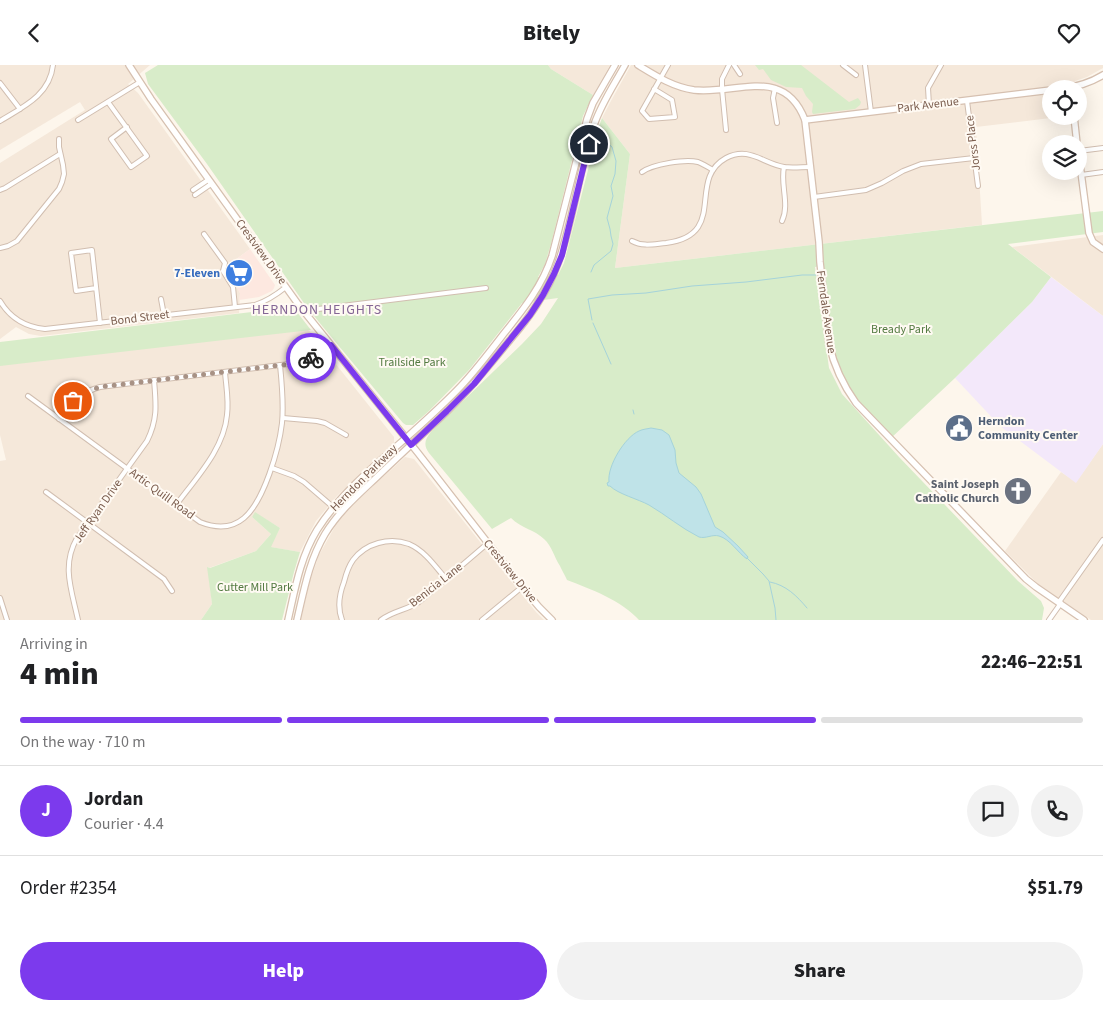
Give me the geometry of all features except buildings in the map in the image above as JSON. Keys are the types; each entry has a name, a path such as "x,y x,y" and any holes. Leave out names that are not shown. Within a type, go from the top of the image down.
{"main road":[{"name":"Crestview Drive","path":"129,65 286,287 522,587 552,620"},
{"name":"Herndon Parkway","path":"288,620 304,557 317,531 334,507 454,393 528,303 546,273 587,119 593,103 615,65"},
{"name":"Herndon Parkway","path":"297,620 312,560 324,535 340,513 352,499 447,411 480,377 530,315 549,285 562,255 594,126 605,99 625,65"},
{"name":"Ferndale Avenue","path":"638,65 672,84 703,91 767,85 787,93 799,106 805,120 820,242 821,271 829,344 836,368 849,394 1026,579 1084,620"},
{"path":"1087,83 1103,75"},
{"name":"Park Avenue","path":"805,120 1042,91"},
{"path":"1082,180 1088,233 1093,242 1103,249"}],"street":[{"path":"0,121 34,101 45,89 52,75 54,65"},
{"path":"654,89 672,101 675,117 649,119 642,111 654,89 668,65"},
{"path":"726,130 722,79 729,65"},
{"path":"734,65 740,74"},
{"path":"843,65 856,75"},
{"path":"865,65 871,112"},
{"path":"929,105 928,88 941,65"},
{"path":"78,120 140,82"},
{"path":"0,83 20,109"},
{"path":"775,88 773,98 776,123"},
{"name":"Jorss Place","path":"968,101 978,186"},
{"path":"108,102 127,127 147,156 131,167 110,139 127,127"},
{"path":"0,248 16,241 59,189 64,174 64,165 60,154 59,139"},
{"path":"1087,150 1103,148"},
{"path":"0,190 60,154"},
{"path":"632,241 637,244 647,245 676,242 694,232 702,220 707,182 712,170 726,158 738,154 746,154 784,167 810,167"},
{"path":"814,197 866,190 921,164 974,157"},
{"path":"642,172 655,165 685,161 698,162 712,170"},
{"path":"782,221 786,207 782,177 784,167"},
{"path":"1087,174 1103,172"},
{"path":"193,190 210,182"},
{"path":"195,195 210,182"},
{"path":"204,234 225,263 222,271 233,287 235,307"},
{"path":"96,288 76,291 71,253 92,251 100,323"},
{"name":"Bond Street","path":"0,301 7,311 20,322 35,328 45,329 255,305 286,287"},
{"path":"308,315 318,309 486,288"},
{"path":"161,299 164,315"},
{"path":"59,419 79,396 100,387 298,363 319,354 331,345"},
{"name":"Artic Quill Road","path":"28,396 200,522 220,527 234,524 249,513 263,489 272,468 280,440 283,418 283,388 280,365"},
{"path":"176,505 214,453 223,435 228,406 225,372"},
{"name":"Jeff Ryan Drive","path":"78,620 68,576 69,559 74,544 147,441 154,423 156,405 154,380"},
{"path":"283,418 325,423 346,435"},
{"path":"272,468 304,482 340,513"},
{"path":"46,492 164,579 172,591"},
{"path":"1049,620 1103,540"},
{"path":"342,620 339,599 349,567 358,555 376,543 397,541 415,547 425,555 446,579"},
{"name":"Benicia Lane","path":"381,620 419,602 488,543"},
{"path":"482,620 522,587"},
{"path":"0,599 6,620"}],"shaded area":[{"path":"0,65 150,65 128,84 138,93 250,249 227,266 240,293 239,313 41,336 29,334 16,327 0,339 0,163 85,110 80,102 0,150"},
{"path":"548,65 610,65 593,95 551,69"},
{"path":"631,65 1103,65 1103,68 1078,80 1042,80 1042,119 976,127 982,225 615,268 630,154 602,118"},
{"path":"1103,235 1103,316 1012,247"},
{"path":"250,249 275,285 272,291 259,297 239,300 240,293 226,270 227,266"},
{"path":"1051,277 1103,316 1103,444 1076,483 1000,426 955,378 1032,302"},
{"path":"307,328 394,437 394,443 337,496 316,521 300,552 270,547 280,528 255,513 252,517 271,534 256,551 208,567 212,604 201,620 0,620 0,461 6,460 0,435 0,365"},
{"path":"1103,444 1103,620 1091,620 1037,583 1005,551 1061,472 1076,482"},
{"path":"405,457 414,459 544,620 301,620 309,584 319,555 337,523 359,499"}],"green space":[{"path":"158,65 548,65 551,69 593,95 583,116 551,244 545,264 538,277 558,275 564,263 595,137 602,118 630,154 615,268 1103,211 1103,232 1008,244 1051,277 1032,302 890,439 856,403 835,366 820,266 815,267 829,368 842,394 899,457 1018,581 1041,601 1044,608 1042,620 639,620 615,601 567,580 549,545 540,536 511,518 492,529 429,453 425,445 431,432 541,324 558,298 522,303 469,370 413,425 406,425 306,306 207,164 148,84 145,73"},
{"path":"755,65 801,65 849,102 858,98 861,102 860,105 855,109 813,114 813,104 802,88 786,87 771,80 763,69 759,70"},
{"path":"293,307 311,330 0,366 0,342"},
{"name":"Cutter Mill Park","path":"255,512 280,528 271,547 300,552 282,620 201,620 212,604 207,567 210,568 256,551 271,534 252,517"}],"water":[{"path":"651,428 662,430 669,435 675,450 679,473 696,487 701,494 715,527 738,546 748,557 747,559 723,538 716,536 699,537 649,505 608,486 607,483 609,482 609,475 614,460 628,439 641,430"}],"waterway":[{"path":"591,272 594,265 611,251 613,244 607,218 613,196 611,186 615,174 616,161 612,147 599,136"},
{"path":"592,320 588,299 692,286 816,275"},
{"path":"593,323 611,364"},
{"path":"633,410 634,414"},
{"path":"747,558 769,581 776,620"},
{"path":"770,582 776,583 791,592 807,608"}],"way so far":[{"path":"73,401 86,392 100,387 298,363 311,358"}],"place":[{"name":"7-Eleven","path":"239,273"},
{"name":"Herndon Community Center","path":"959,428"},
{"name":"Saint Joseph Catholic Church","path":"1018,491"}],"district":[{"name":"HERNDON HEIGHTS","path":"317,310"}],"route":[{"path":"311,358 331,345 411,445 474,384 530,315 549,285 562,255 589,144"}],"park label":[{"name":"Bready Park","path":"901,329"},
{"name":"Trailside Park","path":"412,362"}]}
